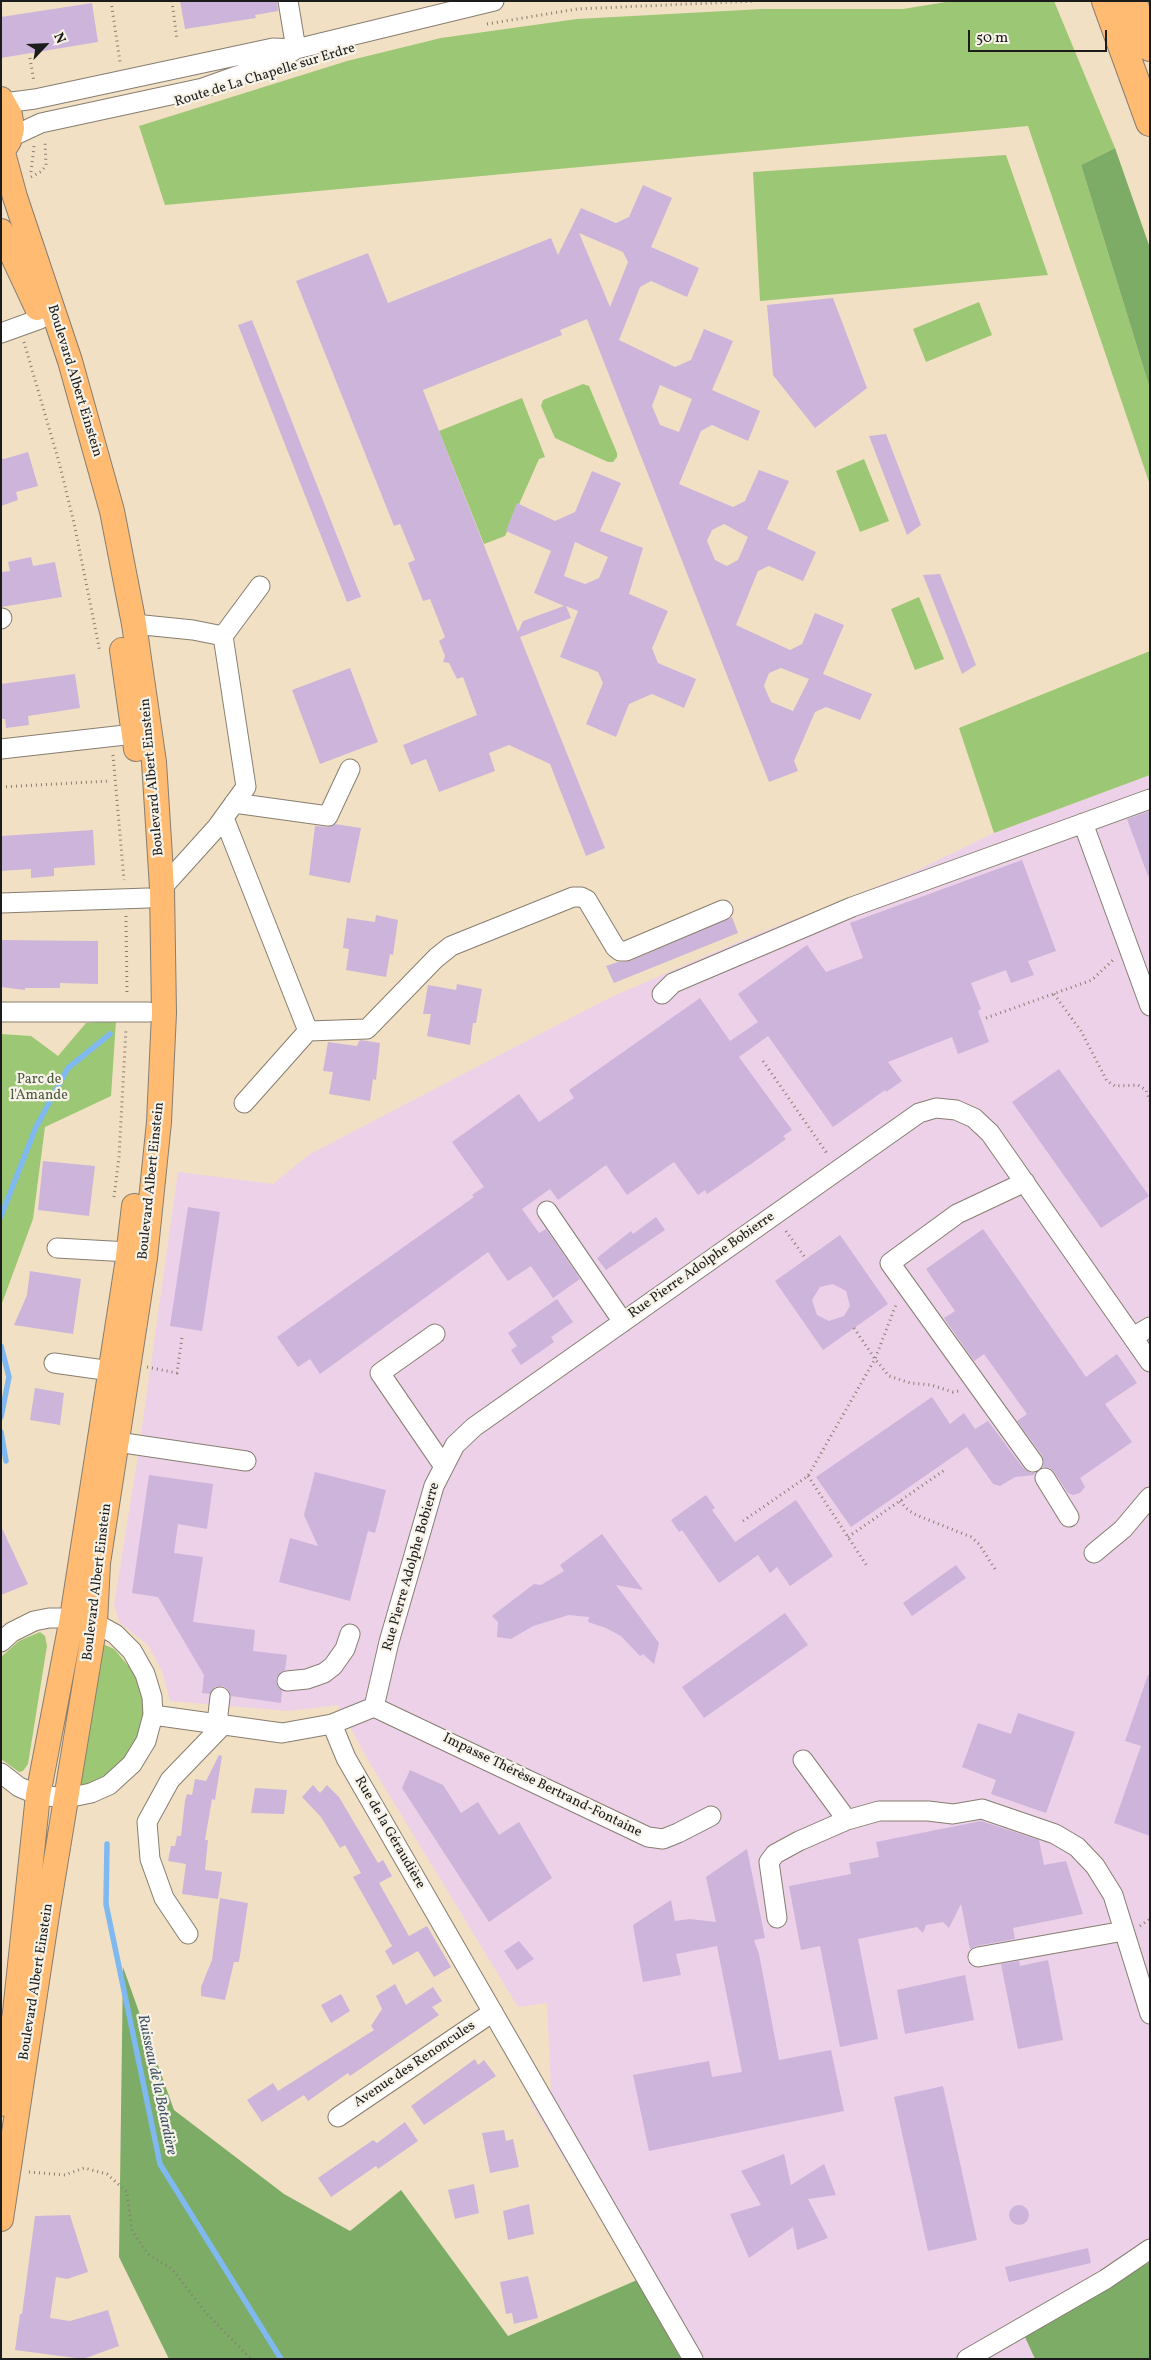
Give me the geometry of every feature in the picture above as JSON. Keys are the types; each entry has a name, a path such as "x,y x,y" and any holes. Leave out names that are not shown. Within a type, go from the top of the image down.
{"highway":[{"path":"1106,1 1150,122"},
{"path":"1132,1 1150,47"}],"main road":[{"name":"Boulevard Albert Einstein","path":"1,2219 95,1623 98,1564 116,1442 129,1252 144,1120 138,1012 154,762 134,624 110,502 70,361 15,197 5,148 11,119 3,101"},
{"name":"Boulevard Albert Einstein","path":"1,231 22,274 40,319 99,524 121,638 123,735 138,767 145,895 164,1013 159,1122 145,1258 120,1368 38,1795 8,2011 1,2104"}],"street":[{"path":"288,1 296,49"},
{"name":"Route de La Chapelle sur Erdre","path":"3,101 35,99 273,48 296,49 472,3 494,1"},
{"name":"Route de La Chapelle sur Erdre","path":"5,148 41,123 203,88 276,62 296,49"},
{"path":"10,330 40,319"},
{"path":"1,903 145,895 229,810 246,786 223,636 260,586"},
{"path":"134,624 193,630 223,636"},
{"path":"1,749 123,735"},
{"path":"229,810 328,816 350,769"},
{"path":"662,994 673,983 852,907 1150,799"},
{"path":"229,810 308,1030"},
{"path":"1083,823 1150,1006"},
{"path":"244,1103 308,1030 367,1029 436,958 451,946 573,897 581,897 587,900 615,947 620,951 626,951 723,910"},
{"path":"1,1012 138,1012"},
{"name":"Rue Pierre Adolphe Bobierre","path":"374,1707 389,1642 434,1486 455,1445 474,1427 919,1113 936,1108 956,1110 974,1118 990,1133 1150,1362"},
{"path":"1025,1182 957,1214 890,1263 1034,1462"},
{"path":"546,1211 623,1322"},
{"path":"57,1248 129,1252"},
{"path":"1133,1338 1150,1327"},
{"path":"435,1334 380,1373 443,1466"},
{"path":"54,1363 120,1368"},
{"path":"116,1442 246,1461"},
{"path":"1045,1478 1069,1516"},
{"path":"1094,1553 1123,1529 1150,1497"},
{"path":"1,1642 12,1632 34,1621 49,1618 72,1618 95,1623 115,1634 132,1651 145,1674 152,1697 153,1715 141,1754 122,1776 92,1794 67,1798 38,1795 19,1787 1,1774"},
{"path":"286,1680 307,1679 324,1673 333,1666 345,1648 350,1634"},
{"path":"188,1934 164,1898 150,1859 147,1822 170,1780 221,1723 220,1696"},
{"path":"153,1715 282,1733 332,1724 374,1707"},
{"name":"Impasse Thérèse Bertrand-Fontaine","path":"374,1707 648,1837 662,1839 711,1816"},
{"name":"Rue de la Géraudière","path":"332,1724 346,1758 693,2359"},
{"path":"803,1760 846,1820"},
{"path":"777,1918 769,1862 775,1854 798,1841 846,1820 879,1811 928,1811 953,1814 982,1810 1055,1834 1077,1847 1095,1866 1113,1896 1150,2014"},
{"path":"978,1958 1124,1930"},
{"name":"Avenue des Renoncules","path":"338,2117 493,2012"},
{"path":"968,2359 1106,2279 1150,2249"}],"path":[{"path":"111,1 122,81"},
{"path":"172,1 178,40"},
{"path":"480,25 577,9 755,1"},
{"path":"44,135 46,165 42,171 32,177 34,146 44,135"},
{"path":"10,330 59,462 88,584 101,656"},
{"path":"114,1204 138,1012 145,895 123,735"},
{"path":"1,787 110,781"},
{"path":"986,1018 1092,980 1113,960 1130,953"},
{"path":"1054,994 1081,1031 1107,1081 1121,1086 1138,1085 1146,1090 1150,1101"},
{"path":"763,1061 838,1170"},
{"path":"786,1230 806,1259"},
{"path":"743,1521 808,1476 875,1359 896,1303 908,1288"},
{"path":"854,1328 889,1376 953,1392 979,1386"},
{"path":"120,1368 177,1373 182,1337"},
{"path":"848,1537 946,1469"},
{"path":"808,1476 867,1566"},
{"path":"900,1501 914,1514 971,1536 979,1544 995,1569"},
{"path":"26,2172 65,2175 84,2168 107,2174 127,2192 132,2231 148,2254 172,2269 207,2314 251,2359"}],"shaded area":[{"path":"1150,775 1150,2262 1025,2337 1035,2359 681,2359 637,2280 530,2102 551,2089 547,2003 518,2007 368,1760 338,1705 288,1711 170,1701 162,1671 148,1645 120,1623 114,1605 138,1456 178,1172 273,1184 310,1154 609,998 745,939 916,871 994,833"}],"green space":[{"path":"952,1 1054,1 1115,148 1081,165 1150,389 1150,485 1028,126 165,205 139,126 347,61 441,38 577,19 762,9 903,9"},
{"path":"1115,148 1150,248 1150,389 1081,165"},
{"path":"1006,155 1048,275 760,301 753,172"},
{"path":"979,302 992,335 926,362 913,329"},
{"path":"583,384 589,386 617,453 617,457 613,462 608,462 555,438 541,406 543,400"},
{"path":"522,398 545,457 539,459 505,536 484,544 439,431"},
{"path":"864,459 889,521 860,532 836,471"},
{"path":"919,597 944,659 915,670 891,609"},
{"path":"1150,651 1150,775 994,833 959,728"},
{"name":"Parc de l'Amande","path":"116,1021 111,1096 45,1127 33,1219 1,1306 1,1034 31,1036 58,1056 86,1023"},
{"path":"40,1632 45,1636 47,1646 28,1764 23,1771 19,1772 1,1759 1,1657 19,1641"},
{"path":"105,1645 114,1649 132,1670 143,1696 145,1712 140,1743 104,1780 83,1786 80,1782 102,1647"},
{"path":"123,1967 174,2110 284,2194 350,2231 401,2190 508,2336 637,2280 681,2359 169,2359 119,2257"},
{"path":"1150,2262 1150,2359 1035,2359 1025,2337"}],"building":[{"path":"180,1 277,1 278,11 255,15 256,18 185,29"},
{"path":"92,3 98,42 1,58 1,17"},
{"path":"643,185 672,198 651,247 699,268 687,297 651,281 640,287 619,340 675,367 691,360 704,329 733,341 712,390 760,411 748,441 712,425 701,431 679,484 733,507 745,501 759,470 789,481 767,529 816,552 803,581 769,566 758,571 736,625 790,650 802,644 815,613 844,625 823,674 872,694 860,720 826,707 815,712 794,761 798,771 769,782 587,319 560,330 562,335 423,390 518,632 523,621 564,606 534,593 551,551 506,531 517,503 555,521 575,512 592,471 621,483 600,531 643,548 629,594 668,611 652,648 658,663 696,679 684,708 652,694 629,704 616,737 586,724 603,683 598,672 560,657 578,611 566,606 571,618 520,637 605,848 586,856 550,764 509,745 489,753 495,771 439,792 426,759 411,765 403,745 477,715 463,677 457,679 449,663 443,662 445,656 439,641 445,637 430,599 423,601 408,563 415,560 400,524 394,526 296,281 368,253 388,303 551,238 558,255 581,208 616,223 629,217","holes":["579,233 623,252 628,262 610,307","660,385 692,399 679,432 660,425 652,406","724,524 748,537 738,560 727,566 715,560 707,541 712,530","575,542 608,557 599,578 585,584 564,576","781,668 809,679 793,711 771,702 764,686 769,673"]},
{"path":"833,298 867,388 815,428 773,375 767,305"},
{"path":"252,320 361,597 347,602 238,325"},
{"path":"886,434 921,525 907,535 869,436"},
{"path":"28,452 38,486 16,492 18,500 1,506 1,458 4,459"},
{"path":"31,557 33,566 55,562 62,597 1,607 1,572 10,571 8,562"},
{"path":"940,574 976,665 962,674 923,575"},
{"path":"350,668 378,742 320,764 292,690"},
{"path":"75,674 80,708 28,716 29,725 6,728 5,719 1,719 1,684"},
{"path":"1150,811 1150,875 1148,876 1127,819"},
{"path":"335,824 361,828 350,883 309,875 315,826 327,827"},
{"path":"93,830 95,865 54,868 54,876 31,878 31,869 1,871 1,836"},
{"path":"1022,860 1056,951 1028,961 1034,975 1011,983 1006,970 971,983 981,1009 978,1011 989,1042 958,1054 952,1037 888,1062 902,1081 886,1092 885,1090 833,1127 768,1036 739,1057 792,1130 783,1136 786,1139 751,1164 707,1194 705,1190 698,1195 674,1162 627,1195 606,1165 558,1200 550,1189 522,1209 539,1233 546,1229 580,1279 553,1298 531,1266 508,1281 488,1252 320,1374 310,1359 298,1367 277,1337 474,1197 472,1195 484,1187 452,1142 519,1094 539,1122 574,1098 569,1090 700,998 730,1041 758,1022 738,994 807,945 826,972 863,958 850,923"},
{"path":"376,915 398,920 393,955 390,954 386,977 346,970 349,949 343,948 347,918 375,922"},
{"path":"732,917 738,933 614,983 606,966 630,961"},
{"path":"1,940 98,941 98,984 60,983 60,988 25,988 25,990 1,987"},
{"path":"457,984 482,989 476,1023 473,1023 470,1045 427,1036 431,1014 423,1014 428,985 456,990"},
{"path":"361,1040 380,1043 376,1080 373,1079 370,1101 329,1094 333,1072 323,1071 328,1042 357,1046"},
{"path":"1059,1069 1149,1196 1101,1228 1012,1102"},
{"path":"43,1161 95,1166 89,1216 38,1210"},
{"path":"188,1207 220,1212 202,1331 170,1326"},
{"path":"656,1217 665,1230 606,1270 597,1258 631,1231 633,1234"},
{"path":"983,1229 1086,1377 1117,1354 1137,1383 1105,1404 1132,1442 1080,1478 1085,1487 1080,1493 1073,1495 1068,1493 1054,1472 1050,1468 1043,1467 1042,1455 1017,1421 1027,1414 984,1354 974,1361 944,1318 955,1311 926,1269"},
{"path":"840,1235 888,1304 823,1350 775,1281","holes":["833,1284 846,1291 850,1306 844,1316 829,1321 817,1315 812,1300 820,1287"]},
{"path":"30,1271 81,1279 73,1334 14,1325 27,1295"},
{"path":"557,1299 573,1322 551,1337 554,1342 521,1365 511,1350 517,1346 508,1333"},
{"path":"35,1388 64,1393 60,1425 30,1420"},
{"path":"932,1397 950,1424 964,1413 975,1429 988,1421 1024,1469 1035,1473 1034,1475 1015,1477 1000,1486 993,1484 967,1447 851,1527 816,1477"},
{"path":"315,1472 386,1490 375,1533 368,1531 350,1601 279,1582 290,1538 318,1546 304,1515"},
{"path":"149,1475 213,1484 207,1529 178,1524 174,1553 203,1557 193,1622 255,1630 253,1651 287,1655 285,1670 277,1676 276,1682 282,1691 281,1703 231,1696 227,1688 222,1686 215,1687 210,1694 202,1693 204,1675 158,1597 132,1593"},
{"path":"706,1495 715,1508 712,1510 735,1542 796,1500 833,1556 790,1586 777,1567 770,1573 758,1555 719,1583 682,1530 679,1532 671,1520"},
{"path":"1,1526 28,1584 1,1595"},
{"path":"602,1534 643,1590 616,1585 659,1643 654,1664 643,1654 640,1656 621,1636 606,1628 588,1622 589,1617 569,1615 533,1626 511,1639 497,1637 498,1622 492,1616 534,1584 541,1585 564,1571 560,1565"},
{"path":"956,1565 966,1578 912,1616 903,1603"},
{"path":"785,1613 808,1645 704,1718 682,1687"},
{"path":"1148,1675 1150,1675 1150,1836 1114,1823 1141,1746 1125,1741"},
{"path":"1018,1713 1075,1732 1046,1813 991,1794 996,1780 962,1767 978,1723 1011,1734"},
{"path":"219,1755 222,1756 215,1800 212,1799 205,1840 208,1840 205,1870 222,1872 218,1899 182,1894 186,1864 168,1861 171,1846 175,1846 177,1836 181,1836 187,1794 192,1795 195,1779 206,1781"},
{"path":"410,1770 443,1785 461,1813 478,1802 499,1835 519,1822 552,1878 489,1922 402,1788"},
{"path":"313,1785 320,1793 327,1785 339,1797 378,1863 383,1860 392,1876 379,1883 409,1936 427,1926 451,1967 434,1977 418,1951 393,1965 385,1951 392,1946 353,1877 361,1873 345,1845 340,1848 321,1817 302,1797"},
{"path":"255,1788 287,1790 284,1814 251,1813"},
{"path":"981,1821 1039,1840 1044,1865 1066,1861 1083,1914 1013,1928 1015,1939 976,1946 970,1949 961,1904 949,1928 943,1922 926,1925 923,1933 917,1927 858,1939 878,2039 840,2047 820,1946 801,1950 789,1886 851,1874 849,1863 879,1857 876,1842"},
{"path":"747,1849 765,1938 754,1940 759,1954 779,2060 831,2050 844,2111 649,2151 633,2075 709,2061 712,2077 742,2072 717,1946 676,1954 681,1975 643,1982 633,1925 671,1900 675,1921 690,1919 716,1922 706,1877"},
{"path":"220,1898 248,1903 239,1962 234,1962 225,2000 201,1996 201,1987 212,1960"},
{"path":"519,1941 534,1959 517,1970 504,1951"},
{"path":"1048,1960 1063,2040 1018,2049 1001,1964 1019,1961 1020,1966"},
{"path":"965,1975 974,2020 905,2034 897,1990"},
{"path":"395,1984 406,2005 433,1987 442,2001 432,2007 439,2015 350,2076 348,2073 308,2101 304,2095 262,2122 247,2100 273,2083 278,2091 374,2030 371,2026 382,2009 376,1996"},
{"path":"341,1994 350,2011 331,2023 321,2005"},
{"path":"475,2059 478,2065 484,2060 496,2076 424,2125 411,2106"},
{"path":"943,2086 977,2240 928,2251 894,2097"},
{"path":"405,2122 418,2141 378,2169 376,2166 331,2197 318,2178 373,2140 377,2143"},
{"path":"504,2130 506,2141 513,2139 519,2167 490,2173 482,2133"},
{"path":"784,2154 791,2185 824,2164 836,2195 808,2199 828,2238 797,2250 793,2227 749,2258 730,2214 761,2205 741,2171"},
{"path":"474,2184 479,2213 455,2219 448,2190"},
{"path":"529,2204 534,2234 508,2240 503,2211"},
{"path":"1015,2205 1023,2205 1029,2211 1029,2219 1023,2225 1015,2225 1009,2219 1009,2211"},
{"path":"70,2215 88,2272 67,2279 56,2277 50,2318 70,2321 108,2310 119,2346 83,2359 15,2350 20,2314 22,2314 35,2216"},
{"path":"1088,2248 1091,2263 1009,2282 1005,2267"},
{"path":"528,2276 538,2318 514,2324 512,2313 506,2314 500,2282"}],"waterway":[{"name":"Ruisseau de la Botardière","path":"1,1216 36,1127 68,1068 110,1034"},
{"name":"Ruisseau de la Botardière","path":"1,1346 9,1377 1,1417"},
{"name":"Ruisseau de la Botardière","path":"1,1432 6,1461"},
{"name":"Ruisseau de la Botardière","path":"107,1844 106,1904 160,2164 281,2359"}]}
